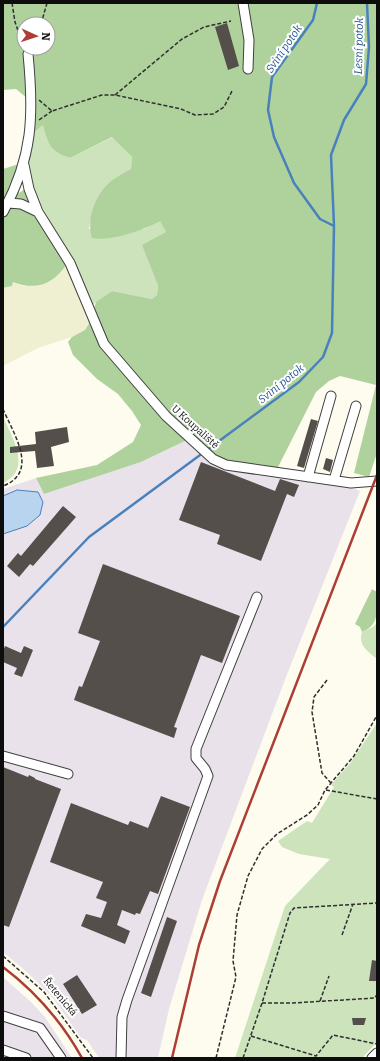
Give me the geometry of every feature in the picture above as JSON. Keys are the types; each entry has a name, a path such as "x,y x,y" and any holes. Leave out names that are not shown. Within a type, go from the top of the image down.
{"street":[{"path":"243,3 249,40 248,69"},
{"path":"5,208 24,163 31,126 32,94 27,56"},
{"name":"U Koupaliště","path":"24,163 29,189 38,212 70,263 91,317 104,344 166,416 196,444 212,458 226,465 351,482 377,481"},
{"path":"5,208 21,204 38,212"},
{"path":"308,477 331,396"},
{"path":"334,480 356,406"},
{"path":"121,1058 122,1017 127,1000 208,776 205,769 196,758 196,749 257,597"},
{"path":"3,756 68,774"},
{"path":"3,1016 40,1028 61,1058"},
{"path":"3,1050 26,1058"},
{"path":"372,1058 377,1052"}],"path":[{"path":"12,3 16,25"},
{"path":"43,16 46,3"},
{"path":"115,95 182,39 204,26 230,21"},
{"path":"31,126 52,111 102,95 115,95 150,101 182,109 195,115 213,114 224,107 232,91"},
{"path":"32,94 52,111"},
{"path":"3,409 23,456 23,465 18,475 3,486"},
{"path":"327,680 314,697 312,712 322,773 331,783"},
{"path":"216,1058 236,977 233,961 237,915 248,876 262,849 277,834 307,815 318,805 325,790 354,756 376,717"},
{"path":"325,790 377,799"},
{"path":"243,1058 290,913 294,908 377,903"},
{"path":"342,935 353,904"},
{"name":"Řetenická","path":"3,956 44,992 93,1058"},
{"path":"320,1001 328,976"},
{"path":"262,1003 375,998 377,994"},
{"path":"251,1036 316,1056 333,1034 377,1044"}],"shaded area":[{"path":"187,440 207,457 347,486 360,491 286,677 202,900 169,1009 158,1058 99,1058 87,1040 81,1038 53,998 28,973 3,952 3,489 36,478 44,494 141,462"},
{"path":"3,977 31,1002 45,1017 72,1058 3,1058"}],"green space":[{"path":"3,3 377,3 377,453 369,477 354,473 376,385 340,376 329,381 316,392 277,469 256,464 233,470 187,440 141,462 44,494 36,478 97,465 133,442 141,425 118,394 97,379 73,355 68,342 72,337 85,330 90,322 96,302 112,291 152,299 157,295 158,285 142,245 166,232 160,221 145,228 117,237 99,239 92,238 90,223 96,200 110,182 131,169 132,157 112,137 70,158 63,156 54,150 48,142 43,125 34,132 28,99 16,89 3,90"},
{"path":"43,124 48,142 54,150 63,156 70,158 113,137 132,157 131,169 113,181 102,193 94,208 89,229 144,229 160,220 166,232 156,277 158,285 157,295 152,299 112,291 91,306 82,278 33,191 28,165 34,132"},
{"path":"19,164 19,193 25,189 29,202 67,264 56,277 44,284 30,286 13,282 12,286 3,288 3,169"},
{"path":"67,264 90,322 85,330 72,337 38,348 3,366 3,288 12,286 13,282 24,286"},
{"path":"3,416 15,443 19,461 17,469 12,477 3,483"},
{"path":"372,589 377,592 375,621 368,629 362,632 360,627 355,624"},
{"path":"377,623 377,659 364,647 361,637 362,632 373,627"},
{"path":"377,723 377,1042 362,1058 235,1058 285,906 330,859 299,854 282,847 278,841 307,821 312,823 334,787 331,785 351,762"}],"water":[{"path":"17,490 38,492 43,502 40,515 27,526 3,534 3,496"}],"building":[{"path":"227,23 239,66 228,70 215,27"},
{"path":"311,419 318,421 304,468 297,466"},
{"path":"67,427 69,442 51,447 54,466 37,468 35,451 10,453 10,447 36,444 35,432"},
{"path":"326,458 333,460 330,472 323,469"},
{"path":"201,462 275,491 280,479 299,485 294,497 287,494 261,561 217,544 220,535 179,520"},
{"path":"63,506 76,517 33,566 30,564 19,577 7,566 18,553 21,556"},
{"path":"103,564 240,616 222,663 201,655 174,727 177,728 174,738 74,700 79,686 82,687 100,641 78,633"},
{"path":"5,646 21,653 24,646 33,650 22,677 14,674 17,668 3,662 3,651"},
{"path":"3,767 28,777 29,775 35,779 61,789 9,927 3,925"},
{"path":"161,796 190,807 158,894 150,891 140,914 136,913 135,915 122,910 117,925 130,931 125,944 81,926 86,914 101,918 107,902 96,898 103,882 50,862 71,803 128,825 130,821 148,828"},
{"path":"167,917 177,921 151,997 141,993"},
{"path":"372,960 377,961 376,981 369,981"},
{"path":"77,975 97,1005 82,1014 63,984"},
{"path":"352,1018 366,1018 364,1025 353,1025"}],"waterway":[{"name":"Sviní potok","path":"317,3 313,20 272,77 268,110 274,137 294,183 320,219 334,226"},
{"name":"Sviní potok","path":"3,627 89,537 299,382 323,357 332,333 334,226 331,155 344,120 366,84 369,47 367,3"}],"railway":[{"path":"172,1058 199,945 220,881 377,475"},
{"path":"3,967 37,997 47,1008 66,1032 82,1058"}],"water label":[{"name":"Lesní potok","path":"359,46"}]}
